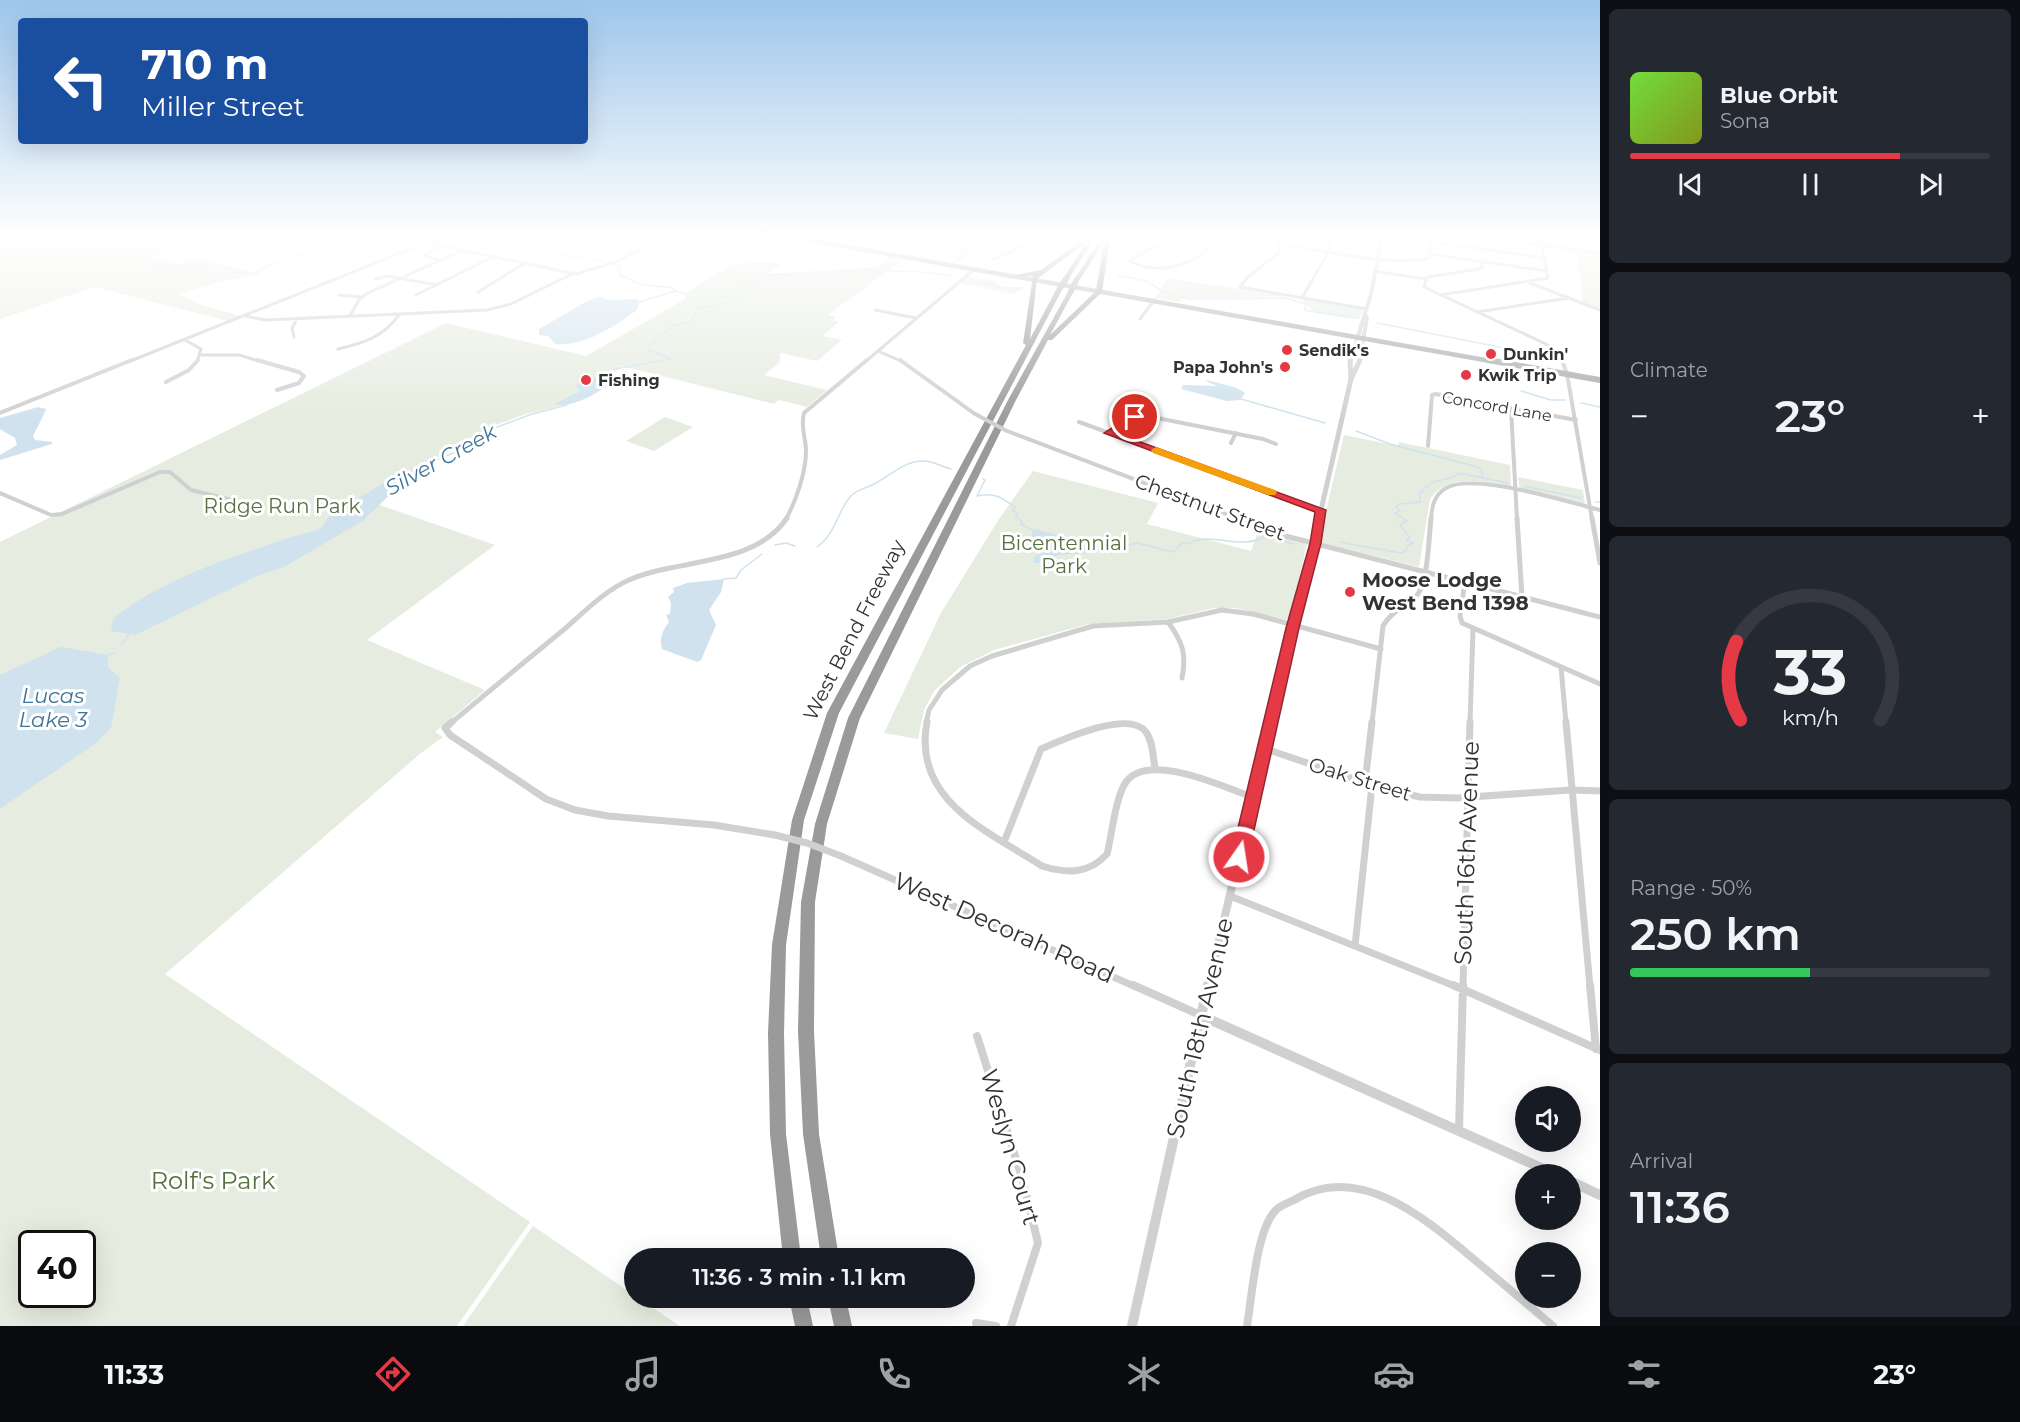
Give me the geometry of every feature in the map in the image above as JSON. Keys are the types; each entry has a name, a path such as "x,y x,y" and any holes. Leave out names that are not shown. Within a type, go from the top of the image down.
{"highway":[{"path":"1030,356 1033,301"},
{"name":"West Bend Freeway","path":"828,1248 811,1134 806,1031 808,902 821,824 854,718 1012,400 1054,301"},
{"name":"West Bend Freeway","path":"791,1248 778,1134 776,1033 779,945 798,820 833,714 1030,356 1065,301"},
{"path":"1030,356 1090,301"},
{"path":"800,1308 804,1326"},
{"path":"839,1308 843,1326"}],"main road":[{"path":"1159,301 1600,380"}],"street":[{"path":"0,413 280,301"},
{"path":"349,317 359,301"},
{"path":"243,316 265,320 399,315 502,308 517,301"},
{"path":"878,351 936,301"},
{"path":"1140,319 1153,301"},
{"path":"1315,301 1366,312"},
{"name":"South 18th Avenue","path":"1132,1326 1252,798 1266,750 1293,625 1316,543 1321,510 1351,379 1355,373 1360,337 1367,318 1368,301"},
{"path":"1449,301 1548,345 1560,356 1567,374 1576,420 1600,563"},
{"path":"1475,313 1551,301"},
{"path":"1576,301 1600,310"},
{"path":"875,310 916,318"},
{"path":"338,349 366,342 386,333 399,315"},
{"path":"294,337 292,328 297,319"},
{"path":"166,382 187,370 198,361 201,355 201,349 197,345 184,339"},
{"name":"Chestnut Street","path":"878,351 896,356 944,395 1007,431 1257,527 1600,617"},
{"name":"West Decorah Road","path":"878,351 804,413 802,418 806,455 789,516 780,528 764,540 746,549 646,573 616,586 445,728 450,735 546,799 575,810 714,825 775,835 807,843 841,856 1533,1164"},
{"path":"201,355 238,355 299,372 304,376 299,383 277,390"},
{"name":"Concord Lane","path":"1428,446 1432,395 1441,394 1576,420"},
{"path":"1511,408 1522,597"},
{"path":"1108,433 1135,417 1147,416 1236,433 1276,444"},
{"path":"1079,422 1321,510"},
{"path":"1181,427 1184,422"},
{"path":"1231,443 1236,433"},
{"path":"0,492 51,515 62,514 160,471 170,472 195,492 232,500"},
{"path":"1355,946 1381,649 1387,617 1416,599 1422,589 1434,502 1444,489 1452,485 1475,483 1600,510"},
{"name":"South 16th Avenue","path":"1459,1131 1473,629 1462,623 1460,616 1465,582"},
{"path":"1252,798 1177,772 1155,768 1140,770 1126,781 1107,854 1100,863 1071,873 1055,871 966,818 951,804 936,787 928,769 923,741 930,710 942,690 970,666 1000,654 1093,626 1114,623 1168,622 1222,610 1237,610 1381,649"},
{"path":"1168,622 1182,640 1187,655 1182,678"},
{"path":"1473,629 1600,684"},
{"path":"1230,896 1463,989 1598,1049 1571,790 1561,667"},
{"path":"1004,842 1041,749 1075,734 1111,725 1136,726 1143,729 1146,734 1155,768"},
{"name":"Oak Street","path":"1266,750 1368,784 1420,797 1571,790 1600,791"},
{"name":"Weslyn Court","path":"977,1036 1023,1181 1038,1242 1011,1326"},
{"path":"1581,1186 1600,1195"},
{"path":"1246,1326 1262,1234 1275,1211 1307,1192 1331,1188 1359,1188 1397,1202 1420,1216 1553,1326"},
{"path":"976,1323 996,1326"}],"green space":[{"path":"0,301 54,301 0,319"},
{"path":"149,301 193,301 240,316 228,321"},
{"path":"682,301 847,301 828,315 836,317 833,320 839,322 822,336 842,340 817,361 781,353 779,363 764,375 827,390 807,407 779,400 774,404 622,366 608,379 572,403 526,414 496,425 478,439 439,457 374,503 495,545 367,640 485,690 435,732 443,737 421,753 165,974 530,1222 457,1326 0,1326 0,542 446,323 586,356"},
{"path":"1302,301 1363,310 1359,319 1315,313"},
{"path":"1580,301 1600,301 1600,309"},
{"path":"665,417 693,427 654,451 626,441"},
{"path":"1344,435 1398,446 1399,442 1510,465 1511,487 1468,481 1447,485 1438,491 1430,499 1419,567 1327,544 1322,542 1320,536"},
{"name":"Bicentennial Park","path":"1033,471 1158,503 1147,524 1251,551 1259,530 1307,544 1290,617 1285,620 1236,608 1214,608 1167,619 1088,624 994,650 960,667 934,691 924,710 918,739 884,733 941,613 999,519"},
{"path":"1518,477 1583,490 1585,504 1520,489"},
{"path":"533,1226 624,1288 624,1308 653,1308 680,1326 463,1326"}],"water":[{"path":"587,301 639,302 637,310 609,329 588,339 555,344 548,336 539,335 539,329"},
{"path":"618,376 606,387 580,401 562,405 555,404 581,390 575,386 580,382"},
{"path":"1207,380 1237,388 1245,393 1240,400 1227,401 1181,389 1183,385 1217,386"},
{"path":"38,407 46,409 33,436 35,440 52,442 52,444 0,460 0,455 17,445 15,438 0,429 0,418"},
{"path":"404,471 412,473 364,520 284,567 257,576 135,635 111,631 113,619 172,582 282,540 321,528 330,515"},
{"path":"1034,529 1102,545 1101,552 1058,555 1044,563 1034,563 1034,557 1044,552 1038,548 1041,545 1031,535"},
{"path":"724,579 721,592 709,610 716,625 701,660 697,662 662,649 662,634 669,622 666,615 670,614 671,603 668,597 674,592 673,588 687,583"},
{"name":"Lucas Lake 3","path":"61,647 108,655 108,667 120,678 111,728 96,743 0,809 0,675"}],"waterway":[{"name":"Silver Creek","path":"648,347 673,326 692,321 697,308 716,306 732,301"},
{"name":"Silver Creek","path":"1295,301 1306,304 1304,309 1309,311 1355,318"},
{"name":"Silver Creek","path":"1377,323 1515,350 1529,355 1534,363"},
{"name":"Silver Creek","path":"615,369 671,359 648,349"},
{"name":"Silver Creek","path":"1521,391 1551,400 1565,400"},
{"path":"1241,399 1325,423"},
{"name":"Silver Creek","path":"1581,403 1600,407"},
{"name":"Silver Creek","path":"411,472 466,447 484,432 532,414 567,405"},
{"path":"1356,431 1390,444 1481,468 1483,478"},
{"path":"817,547 827,537 843,507 856,492 917,461 931,462 951,469"},
{"path":"1339,542 1401,553 1407,550 1406,546 1413,543 1406,540 1410,538 1400,525 1407,521 1395,513 1400,511 1396,507 1399,504 1421,502 1419,493 1423,492 1422,490 1434,482 1454,477 1458,473 1483,478"},
{"path":"1483,478 1508,483"},
{"path":"983,479 985,480 977,496 993,495 1006,500 1015,507 1012,511 1018,513 1016,517 1022,521 1021,524 1034,531"},
{"path":"1523,486 1581,498"},
{"path":"1102,545 1117,548 1138,543 1173,552 1183,543 1188,544 1205,539 1244,542 1263,537 1294,544"},
{"path":"775,545 786,543 795,546"},
{"path":"724,579 736,578 741,570 762,554"},
{"name":"Silver Creek","path":"122,644 130,633"},
{"name":"Silver Creek","path":"109,655 114,653"}],"slow traffic":[{"path":"1156,450 1271,492"}],"place":[{"name":"Sendik's","path":"1287,350"},
{"name":"Dunkin'","path":"1491,354"},
{"name":"Papa John's","path":"1285,367"},
{"name":"Kwik Trip","path":"1466,375"},
{"name":"Fishing","path":"586,380"},
{"name":"Moose Lodge West Bend 1398","path":"1350,592"}],"route":[{"path":"1135,417 1108,433 1321,510 1316,543 1292,628 1266,750 1252,798 1239,857"}],"park label":[{"name":"Ridge Run Park","path":"282,506"},
{"name":"Rolf's Park","path":"213,1181"}]}
